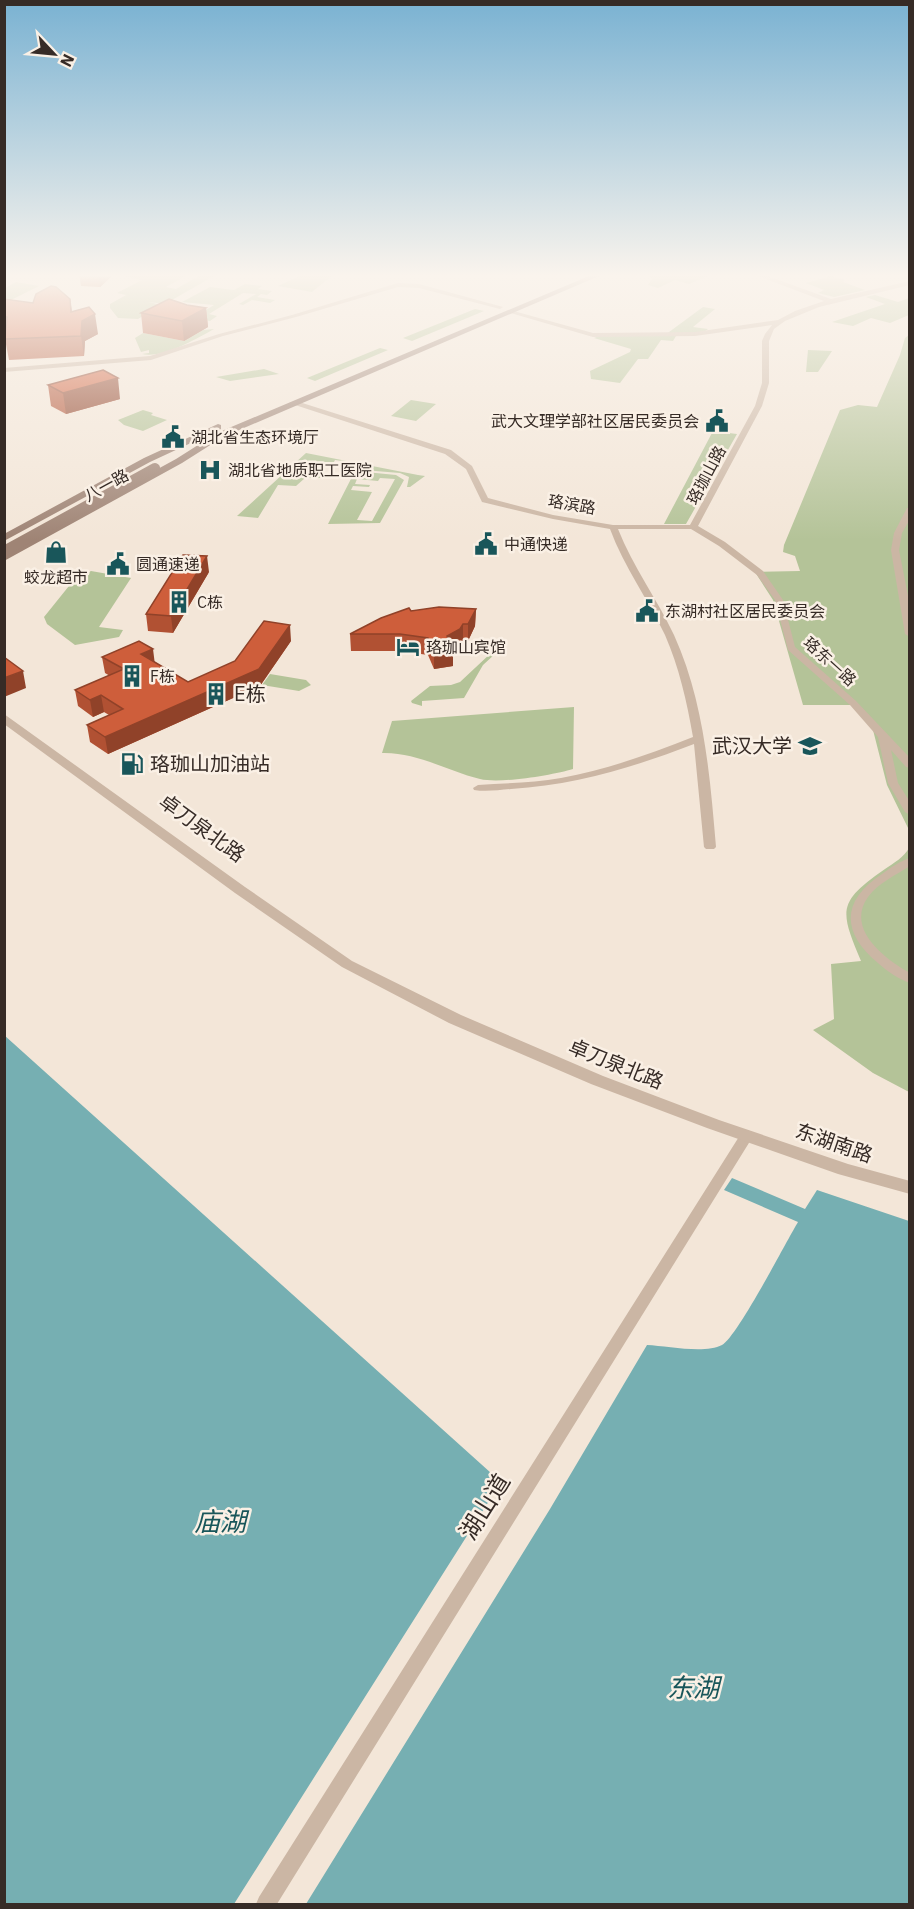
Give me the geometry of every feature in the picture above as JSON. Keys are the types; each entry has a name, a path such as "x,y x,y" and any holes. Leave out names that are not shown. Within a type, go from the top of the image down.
{"main road":[{"name":"八一路","path":"4,538 128,470 204,434 372,362"},
{"name":"八一路","path":"4,545 152,467 220,435 392,362"},
{"name":"八一路","path":"4,551 152,467 204,434"},
{"name":"八一路","path":"4,558 178,461 220,435"},
{"path":"4,545 21,550"}],"street":[{"path":"4,370 100,362"},
{"name":"珞珈山路","path":"613,527 693,527 709,503 761,399 766,381 766,362"},
{"name":"珞滨路","path":"293,404 448,452 469,468 485,500 553,517 613,527 620,546 671,639 690,698 706,800 710,847"},
{"path":"909,510 898,533 895,550 909,634"},
{"name":"珞东一路","path":"693,527 731,550 760,573 779,600 791,648 853,703 909,765"},
{"name":"卓刀泉北路","path":"4,712 375,977"},
{"name":"卓刀泉北路","path":"4,718 282,920 347,964 455,1019 520,1048 678,1112 747,1135"},
{"path":"882,735 893,783 909,812"},
{"path":"478,788 535,784 571,778 640,760 697,739"},
{"path":"909,861 867,891 858,903 855,917 861,935 872,952 882,962 909,979"},
{"name":"湖山道","path":"266,1905 747,1135"},
{"name":"东湖南路","path":"747,1135 862,1175 909,1188"}],"green space":[{"path":"346,362 360,362 315,381 307,378"},
{"path":"609,362 636,362 620,383 591,379 590,371"},
{"path":"807,362 825,362 818,372 806,372"},
{"path":"897,362 909,362 909,830 887,785 873,730 851,705 803,705 773,600 755,572 800,571 795,556 783,552 784,545 840,410 858,405 877,407"},
{"path":"264,369 279,374 230,381 216,377"},
{"path":"411,400 436,404 416,421 391,416"},
{"path":"143,410 167,420 143,431 124,425 118,420"},
{"path":"713,431 737,434 686,524 664,524"},
{"path":"306,453 425,476 410,487 407,487 409,477 400,473 351,469 345,479 339,479 349,462 335,460 333,464 312,462 310,466 324,468 308,468 305,473 326,475 324,478 305,478 296,486 278,485 258,518 237,516"},
{"path":"355,471 396,475 404,480 380,523 328,524","holes":["380,478 395,479 372,521 357,520 372,492 351,490 353,486 369,487 370,485 355,484 357,479 378,481"]},
{"path":"91,571 131,578 99,627 123,630 119,637 75,645 47,624 44,617 73,581"},
{"path":"491,653 495,654 483,665 464,698 422,701 422,706 412,703 411,701 430,686 460,682"},
{"path":"270,674 306,680 311,685 299,691 262,685"},
{"path":"574,707 573,769 526,778 489,780 468,776 407,756 382,753 392,721"},
{"path":"909,848 909,1092 873,1073 813,1030 834,1019 831,964 861,961 847,918 847,908 851,899 870,880 902,857"}],"water":[{"name":"庙湖","path":"4,1035 501,1482 234,1904 5,1904"},
{"name":"东湖","path":"732,1178 805,1209 817,1190 909,1221 909,1904 306,1904 550,1509 647,1345 706,1349 722,1345 739,1325 761,1288 798,1222 724,1190"}],"building":[{"path":"103,370 118,378 63,393 48,385"},
{"path":"183,555 207,556 171,616 146,614"},
{"path":"439,607 476,609 468,624 463,624 460,629 447,636 453,649 434,652 428,638 400,634 350,634 381,618 409,608 411,611"},
{"path":"264,621 290,625 259,669 105,737 87,725 123,709 101,695 90,700 75,690 124,669 102,657 139,641 153,649 141,654 188,682 235,661"},
{"path":"4,657 23,671 4,678"}],"place":[{"name":"武大文理学部社区居民委员会","path":"717,421"},
{"name":"湖北省生态环境厅","path":"173,437"},
{"name":"湖北省地质职工医院","path":"210,470"},
{"name":"中通快递","path":"486,544"},
{"name":"蛟龙超市","path":"56,552"},
{"name":"圆通速递","path":"118,564"},
{"name":"C栋","path":"179,602"},
{"name":"东湖村社区居民委员会","path":"647,611"},
{"name":"珞珈山宾馆","path":"408,647"},
{"name":"F栋","path":"132,676"},
{"name":"E栋","path":"216,694"},
{"name":"武汉大学","path":"810,746"},
{"name":"珞珈山加油站","path":"132,764"}]}
